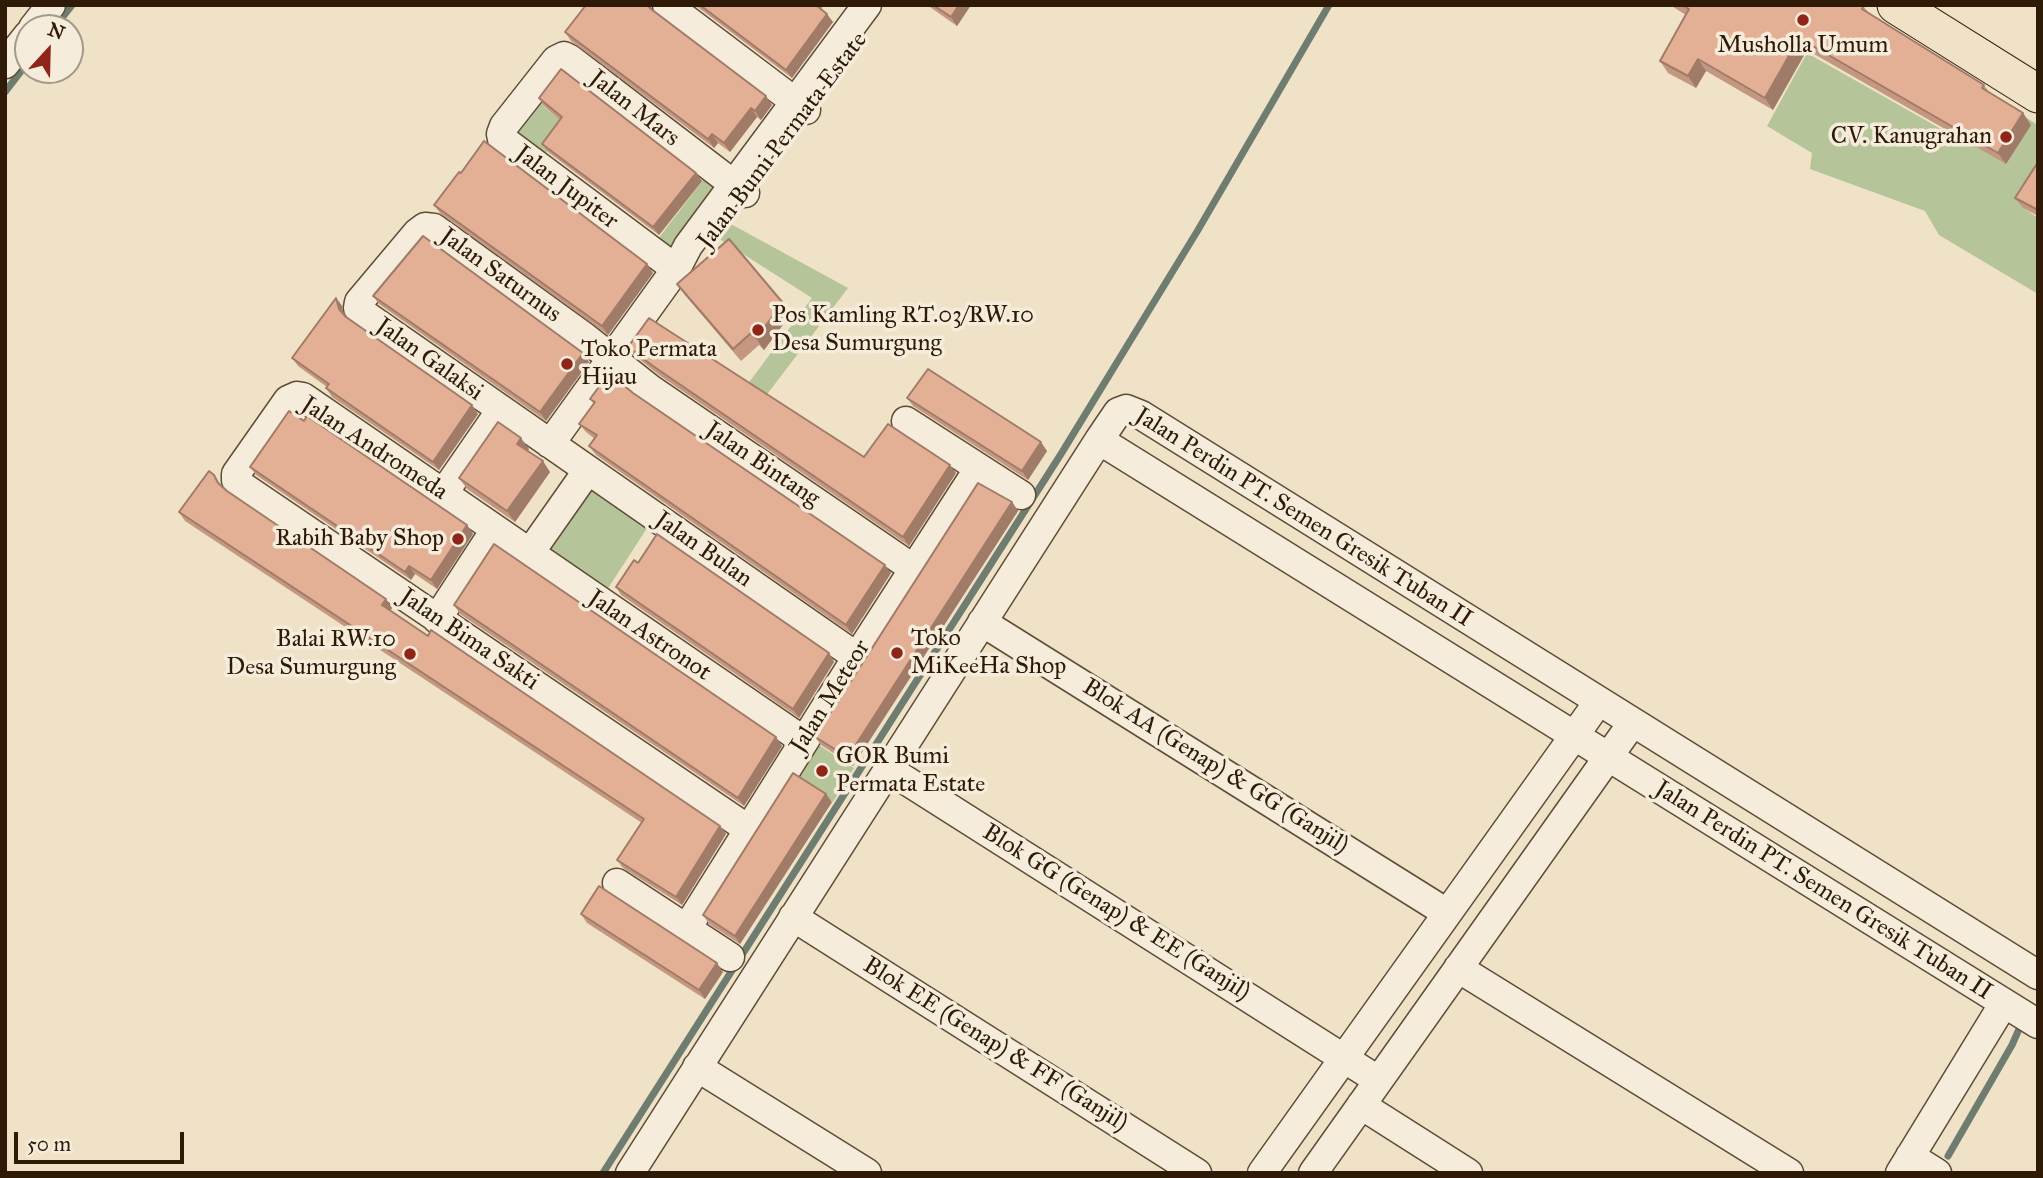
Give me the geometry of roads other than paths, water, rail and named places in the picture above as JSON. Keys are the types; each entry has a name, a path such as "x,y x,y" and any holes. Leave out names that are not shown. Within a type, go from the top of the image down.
{"main road":[{"path":"1896,5 2038,94"}],"street":[{"path":"667,5 801,106"},
{"name":"Jalan Bumi Permata Estate","path":"550,444 676,269 688,246 739,189 801,106 867,10"},
{"name":"Jalan Mars","path":"530,93 558,58 567,57 739,189"},
{"name":"Jalan Jupiter","path":"530,93 503,128 502,139 676,269"},
{"name":"Jalan Saturnus","path":"392,262 423,228 434,228 612,358"},
{"name":"Jalan Galaksi","path":"392,262 360,301 359,309 550,444"},
{"name":"Jalan Bintang","path":"612,358 649,388 914,569"},
{"name":"Jalan Andromeda","path":"263,435 289,400 301,396 495,530"},
{"name":"Jalan Perdin PT. Semen Gresik Tuban II","path":"2038,975 1134,411 1126,409 1118,412 1099,440 2038,1024"},
{"path":"443,494 501,410"},
{"path":"906,421 1021,495"},
{"name":"Jalan Bima Sakti","path":"263,435 236,474 239,484 748,829"},
{"path":"630,1173 1099,440"},
{"name":"Jalan Bulan","path":"550,444 857,657"},
{"name":"Jalan Meteor","path":"687,928 979,468"},
{"path":"529,554 588,470"},
{"path":"437,619 495,530"},
{"name":"Jalan Astronot","path":"495,530 804,741"},
{"path":"1320,578 1344,541"},
{"name":"Blok AA (Genap) & GG (Ganjil)","path":"982,622 1447,913"},
{"path":"1262,1173 1599,701"},
{"path":"1312,1173 1633,722"},
{"name":"Blok GG (Genap) & EE (Ganjil)","path":"888,769 1378,1080"},
{"path":"617,883 730,957"},
{"name":"Blok EE (Genap) & FF (Ganjil)","path":"793,917 1198,1173"},
{"path":"1923,953 1945,917"},
{"path":"1458,968 1789,1173"},
{"path":"1937,1173 1905,1165 2004,1003"},
{"path":"697,1067 838,1165 867,1173"},
{"path":"1361,1105 1468,1173"}],"waterway":[{"path":"65,14 72,5"},
{"path":"603,1173 1061,454 1198,230 1329,5"},
{"path":"5,92 14,80"},
{"path":"1948,1156 2020,1027"}],"place":[{"name":"Musholla Umum","path":"1803,20"},
{"name":"CV. Kanugrahan","path":"2006,137"},
{"name":"Pos Kamling RT.03/RW.10 Desa Sumurgung","path":"758,330"},
{"name":"Toko Permata Hijau","path":"567,364"},
{"name":"Rabih Baby Shop","path":"458,539"},
{"name":"Toko MiKeeHa Shop","path":"897,653"},
{"name":"Balai RW.10 Desa Sumurgung","path":"410,654"},
{"name":"GOR Bumi Permata Estate","path":"822,771"}]}
